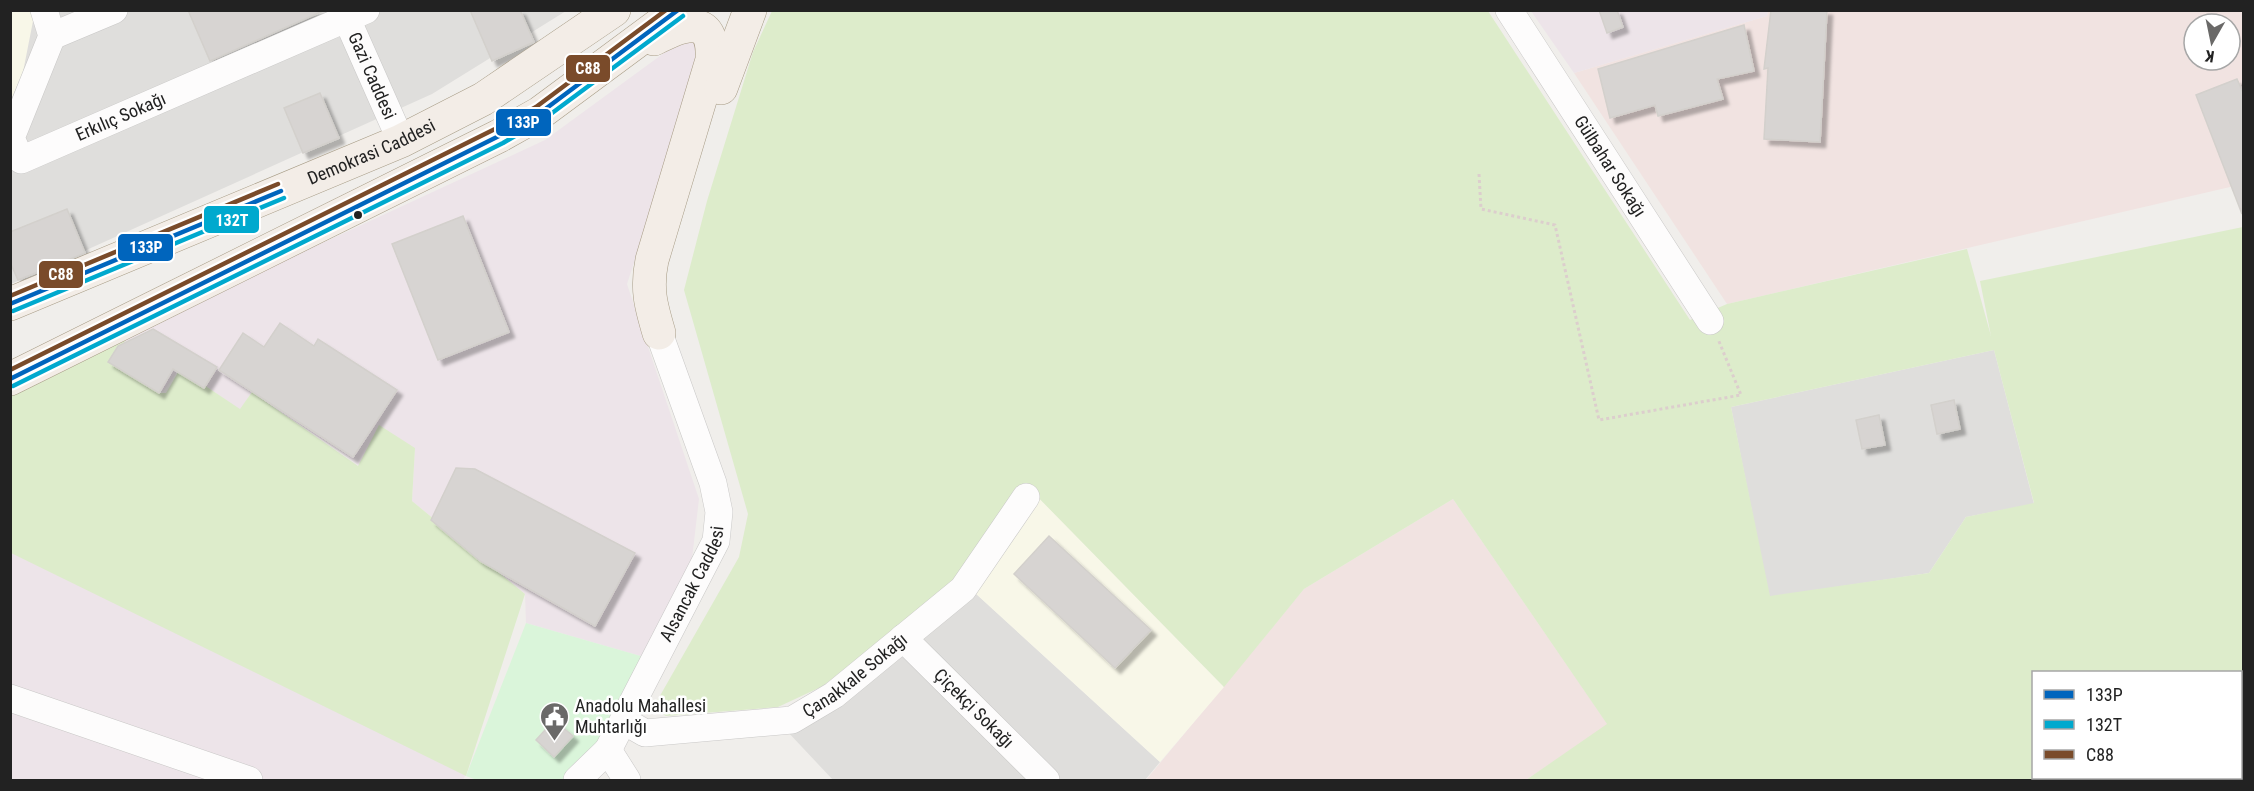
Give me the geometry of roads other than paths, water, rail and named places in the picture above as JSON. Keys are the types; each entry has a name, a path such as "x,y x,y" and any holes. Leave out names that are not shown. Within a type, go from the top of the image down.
{"main road":[{"name":"Demokrasi Caddesi","path":"10,304 401,141 483,99 614,10"},
{"name":"Demokrasi Caddesi","path":"10,379 459,153 499,136 540,113 679,10"},
{"path":"723,10 728,18 731,31 729,64"},
{"path":"659,333 664,279 672,243 729,64 750,10"},
{"path":"610,62 679,26 691,25 702,29 709,36 712,45 712,60 648,280 650,300 659,333"},
{"path":"401,141 407,151 420,158 433,159 459,153"}],"street":[{"path":"48,23 114,10"},
{"name":"Gülbahar Sokağı","path":"1509,10 1710,321"},
{"name":"Erkılıç Sokağı","path":"48,23 11,138 21,160 352,13"},
{"name":"Gazi Caddesi","path":"352,13 401,141"},
{"name":"Alsancak Caddesi","path":"577,780 608,750 716,541 719,512 712,483 659,333"},
{"name":"Çanakkale Sokağı","path":"624,721 645,733 792,720 834,695 963,589 1026,497"},
{"name":"Çiçekçi Sokağı","path":"903,638 1046,780"},
{"path":"10,698 249,780"},
{"path":"608,750 627,780"}],"place":[{"name":"Anadolu Mahallesi Muhtarlığı","path":"554,742"}]}
